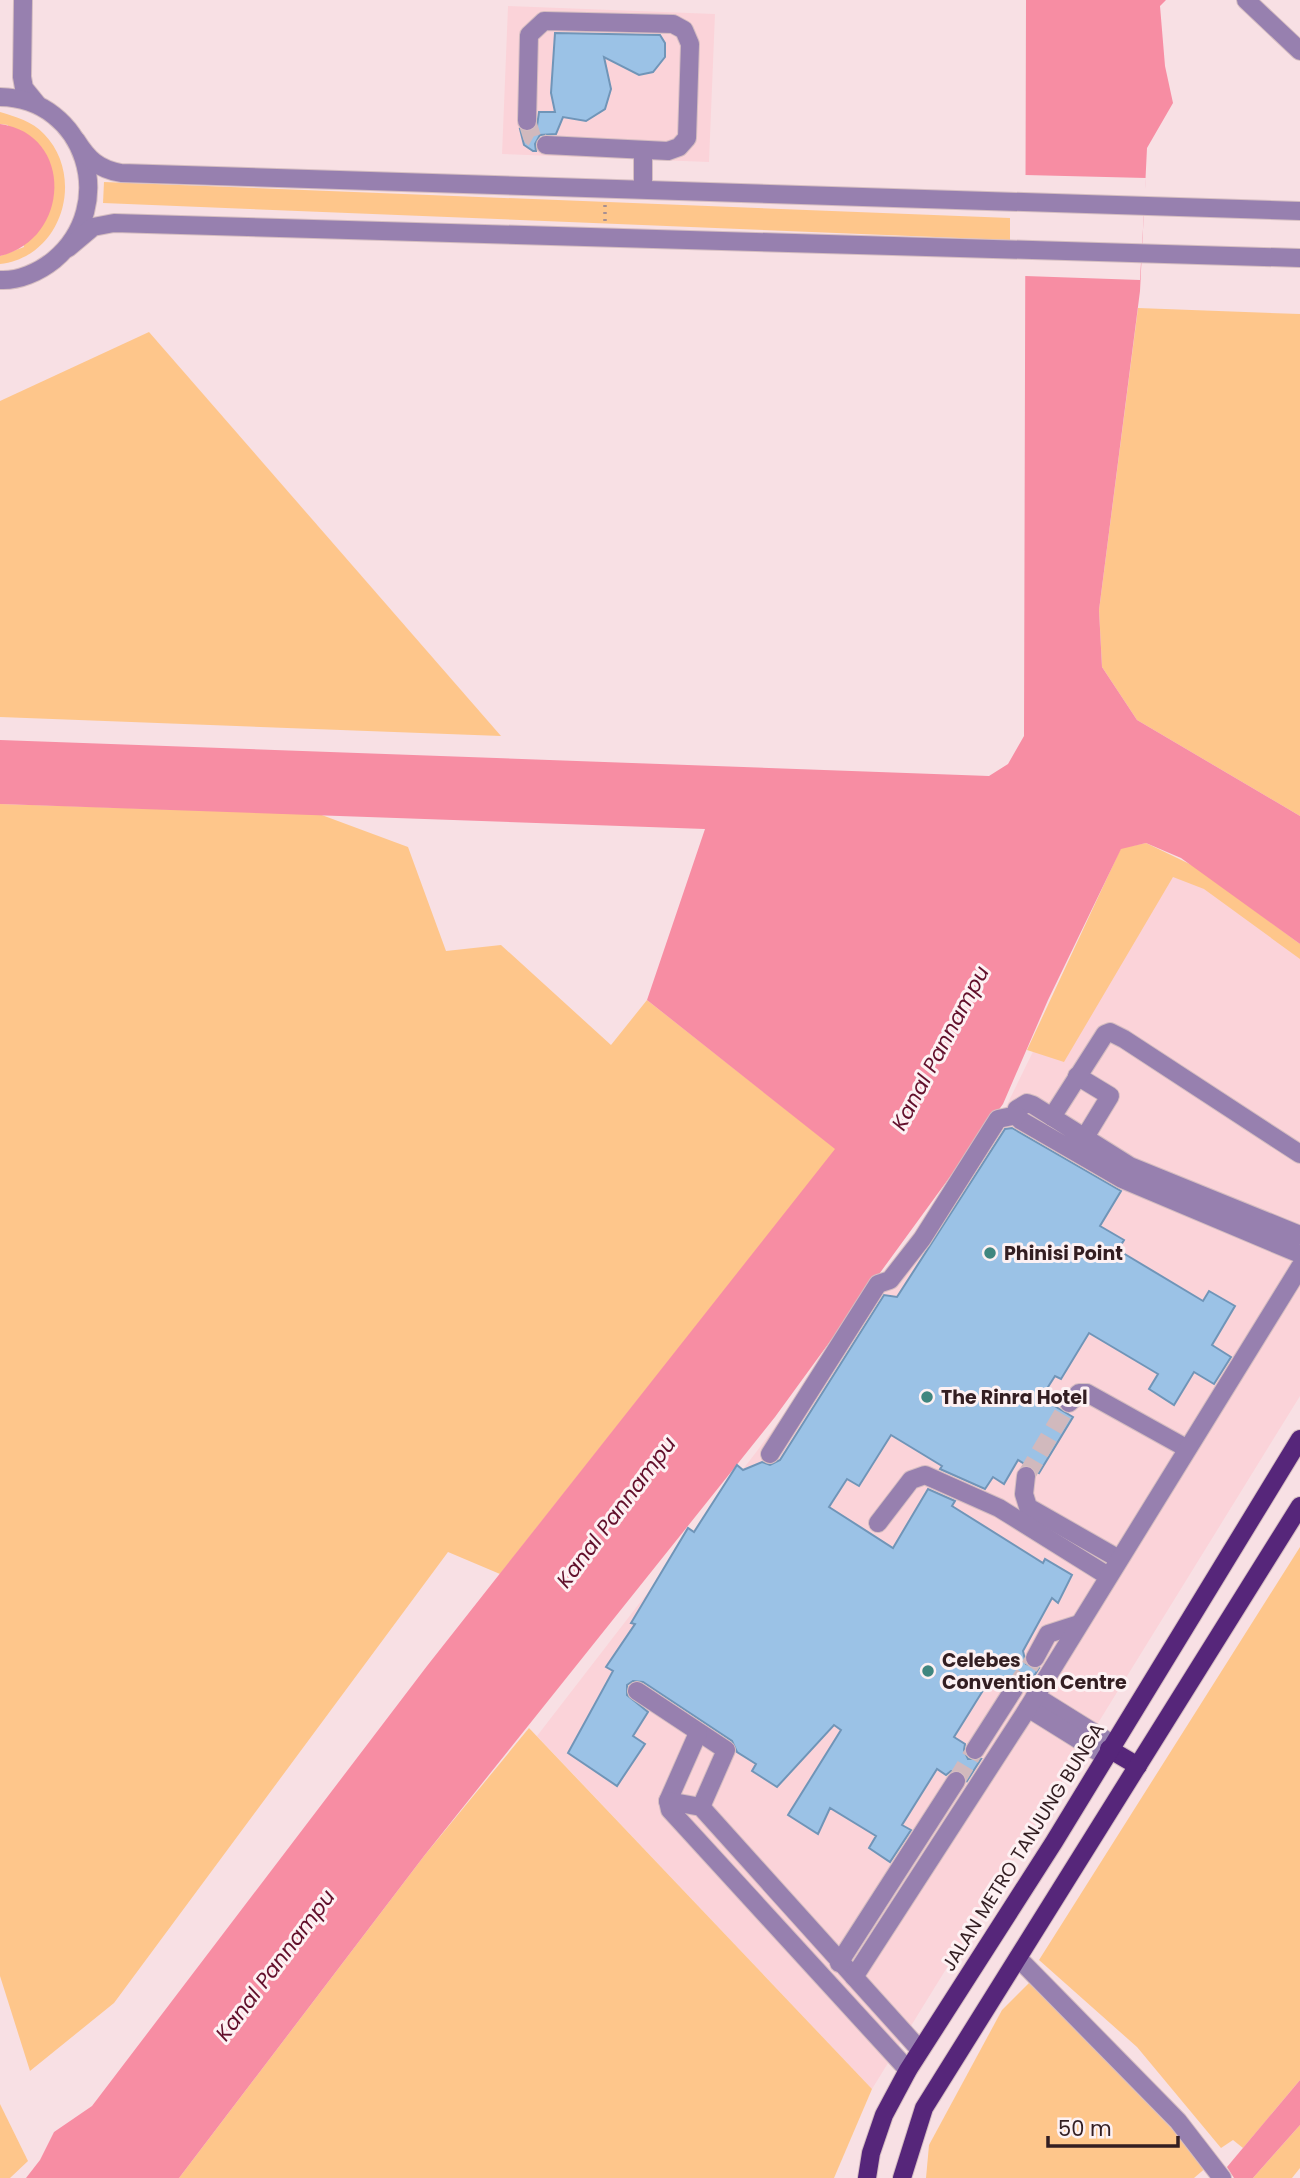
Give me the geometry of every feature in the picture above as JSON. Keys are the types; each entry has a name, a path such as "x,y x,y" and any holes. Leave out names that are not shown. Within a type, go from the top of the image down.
{"main road":[{"name":"JALAN METRO TANJUNG BUNGA","path":"867,2178 871,2153 884,2115 908,2070 1300,1439"},
{"path":"902,2178 923,2108 1300,1506"},
{"path":"1109,1750 1138,1766"}],"street":[{"path":"23,0 22,77 29,96 51,112 76,140 87,158 99,167 121,173 1300,211"},
{"path":"1246,0 1300,51"},
{"path":"527,121 529,35 535,26 544,21 673,24 684,30 690,44 687,138 679,148 668,151 547,145"},
{"path":"0,97 20,97 51,112"},
{"path":"68,248 84,218 89,194 88,170 76,140"},
{"path":"643,150 643,189"},
{"path":"0,280 10,281 42,269 93,227 114,223 1300,258"},
{"path":"1052,1117 1105,1034 1110,1032 1300,1154"},
{"path":"1077,1076 1110,1096 1085,1138"},
{"path":"1017,1115 1021,1104 1027,1102 1176,1193 1300,1254"},
{"path":"1017,1115 1020,1120 1122,1179 1176,1193 1300,1235"},
{"path":"770,1454 878,1284 890,1280 922,1239 984,1138 998,1119 1017,1115"},
{"path":"853,1977 1032,1702 1186,1448 1300,1267"},
{"path":"1069,1402 1079,1393 1087,1393 1186,1448"},
{"path":"878,1523 911,1479 925,1475 999,1508 1108,1576"},
{"path":"1026,1476 1024,1494 1028,1507 1119,1559"},
{"path":"1035,1658 1048,1634 1079,1624"},
{"path":"975,1750 1014,1689"},
{"path":"637,1691 726,1750 701,1807"},
{"path":"1032,1702 1109,1750"},
{"path":"698,1733 668,1801 670,1810 908,2070"},
{"path":"839,1963 956,1782"},
{"path":"668,1801 701,1807 920,2050"},
{"path":"1018,1958 1178,2121 1222,2178"}],"path":[{"path":"604,237 605,188"}],"shaded area":[{"path":"508,6 715,14 709,162 502,154"},
{"path":"0,112 29,123 44,134 57,152 64,171 65,192 61,212 52,231 39,247 21,258 0,264 0,256 24,247 8,125 0,124"},
{"path":"104,182 1010,218 1010,240 103,203"},
{"path":"1138,308 1300,314 1300,816 1137,720 1102,667 1099,610"},
{"path":"149,332 501,736 0,717 0,401"},
{"path":"0,804 319,814 408,847 446,951 501,945 611,1045 647,1000 836,1149 500,1574 448,1552 114,2003 30,2071 0,1976"},
{"path":"1146,843 1198,868 1300,944 1300,959 1204,889 1173,877 1064,1062 1027,1050 1121,848"},
{"path":"1164,858 1300,948 1300,1396 872,2089 537,1736 757,1451 997,1125 1100,915"},
{"path":"1300,1547 1300,2080 1243,2148 1233,2140 1221,2148 1137,2047 1039,1960"},
{"path":"529,1728 872,2089 834,2178 179,2178 424,1856"},
{"path":"1030,1982 1208,2166 1194,2178 926,2178 929,2145 1002,2010"},
{"path":"0,2104 28,2161 10,2178 0,2178"},
{"path":"1300,2125 1300,2168 1292,2178 1253,2178"}],"water":[{"name":"Kanal Pannampu","path":"1026,0 1166,0 1160,6 1165,66 1173,103 1147,148 1140,291 1099,610 1102,667 1137,720 1300,816 1300,944 1181,858 1146,843 1121,849 1048,1000 1003,1104 775,1417 424,1856 179,2178 26,2178 40,2160 54,2132 92,2106 427,1666 835,1149 647,1000 705,829 0,804 0,740 989,776 1008,764 1024,736"},
{"path":"0,124 24,132 41,146 51,166 54,187 51,209 40,230 23,246 0,256"},
{"path":"1300,2080 1300,2125 1253,2178 1234,2178 1227,2167"}],"pier":[{"path":"1025,175 1146,178 1140,280 1025,276"}],"building":[{"path":"555,33 660,35 665,43 665,57 653,72 639,75 604,57 611,89 605,109 586,121 563,117 556,134 540,135 535,144 536,151 533,151 524,145 520,129 532,131 537,126 539,112 555,112 551,93"},
{"path":"1012,1128 1121,1191 1100,1226 1124,1240 1118,1250 1203,1301 1209,1291 1235,1306 1212,1345 1231,1357 1214,1384 1194,1372 1174,1405 1149,1389 1158,1374 1089,1333 1061,1379 1055,1376 1041,1398 1073,1417 1039,1473 1018,1460 1004,1484 993,1477 985,1489 940,1469 942,1466 891,1435 859,1486 847,1479 829,1507 893,1548 928,1489 955,1501 952,1506 1043,1563 1045,1559 1072,1575 1058,1603 1052,1598 1023,1651 1026,1664 1039,1668 1026,1689 1020,1679 1009,1679 1004,1683 992,1676 954,1737 965,1744 964,1750 968,1759 981,1759 967,1781 962,1771 951,1771 946,1775 937,1769 902,1825 911,1830 890,1862 869,1848 876,1836 830,1808 818,1834 788,1815 841,1730 834,1725 777,1787 752,1771 756,1764 737,1752 732,1741 643,1682 633,1681 627,1685 627,1695 648,1712 633,1736 645,1744 617,1786 568,1753 613,1671 606,1667 635,1624 631,1623 688,1528 694,1532 737,1465 743,1470 762,1462 770,1465 780,1460 884,1295 897,1297 1005,1129"}],"tunnel":[{"path":"527,121 532,137 546,145"},
{"path":"1026,1476 1069,1403"},
{"path":"1014,1689 1035,1658"},
{"path":"956,1781 975,1750"}],"place":[{"name":"Phinisi Point","path":"990,1253"},
{"name":"The Rinra Hotel","path":"927,1397"},
{"name":"Celebes Convention Centre","path":"928,1671"}]}
